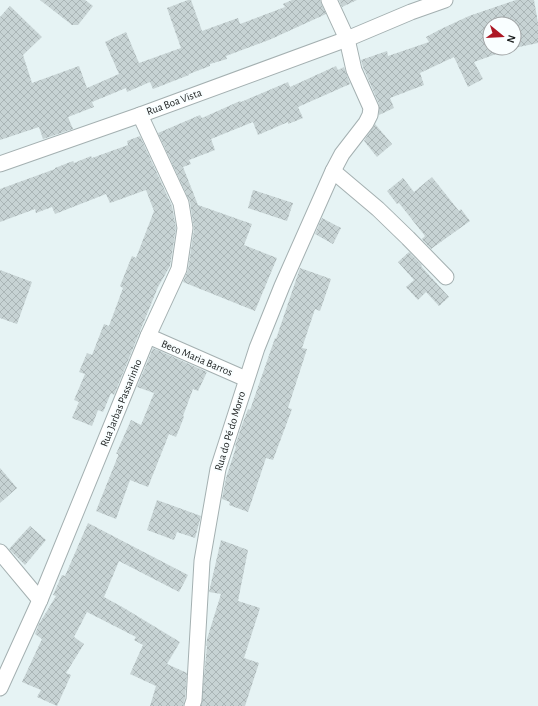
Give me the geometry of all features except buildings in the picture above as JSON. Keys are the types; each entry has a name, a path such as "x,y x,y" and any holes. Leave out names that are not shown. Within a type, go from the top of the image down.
{"street":[{"path":"329,0 347,39"},
{"name":"Rua Boa Vista","path":"0,164 140,115 347,39 409,6 445,0"},
{"name":"Rua do Pé do Morro","path":"192,706 202,562 218,469 246,379 282,286 333,171 342,154 366,123 370,115 371,108 354,70 347,39"},
{"name":"Rua Jarbas Passarinho","path":"0,688 40,600 148,336 180,269 185,228 181,204 140,115"},
{"path":"333,171 378,209 446,277"},
{"name":"Beco Maria Barros","path":"148,336 246,379"},
{"path":"0,552 40,600"}]}
